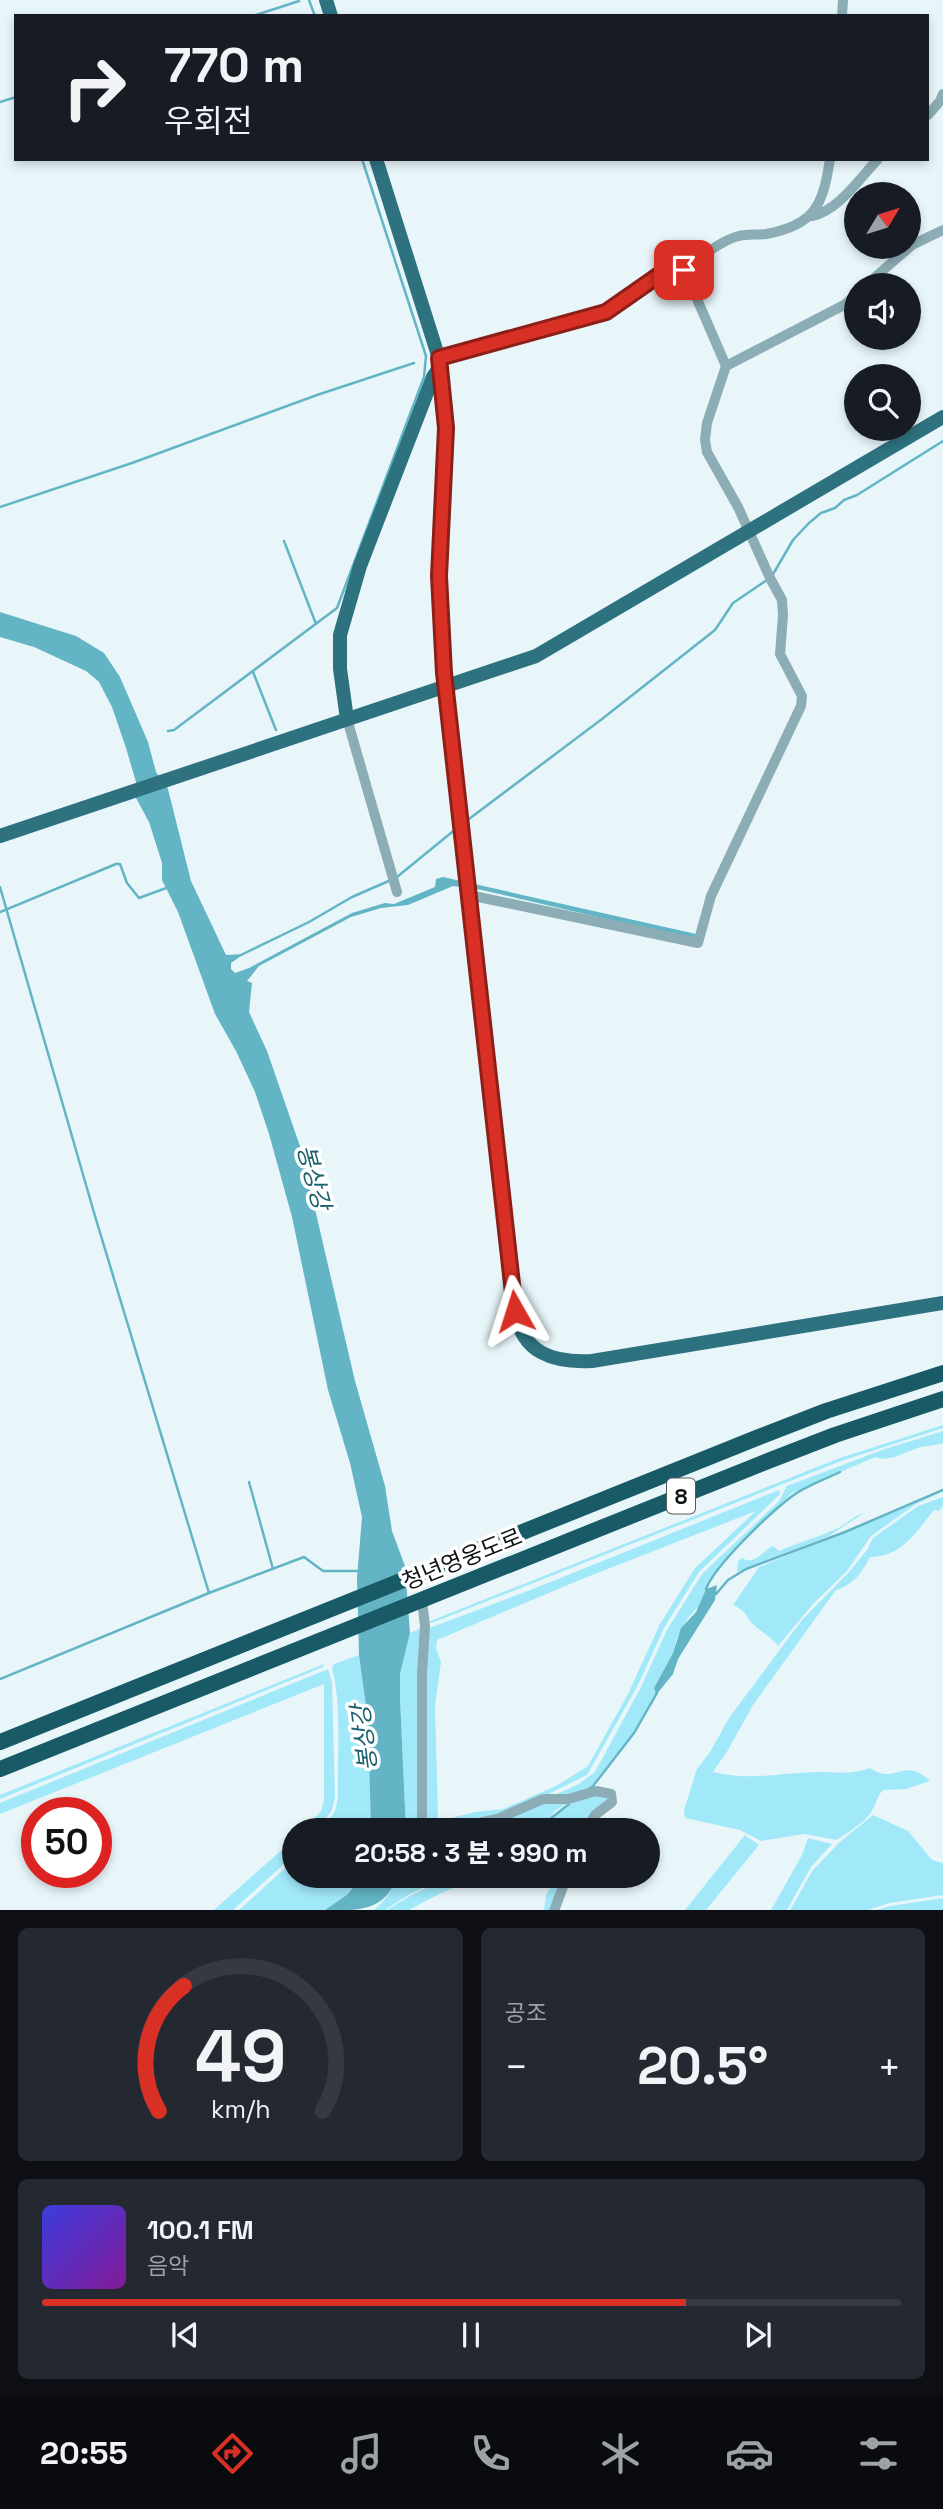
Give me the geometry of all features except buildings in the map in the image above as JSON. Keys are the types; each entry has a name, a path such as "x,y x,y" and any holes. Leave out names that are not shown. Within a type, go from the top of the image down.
{"highway":[{"name":"청년영웅도로","path":"0,1742 793,1424 943,1373"},
{"name":"청년영웅도로","path":"0,1769 779,1456 943,1399"}],"main road":[{"path":"377,161 440,361 446,428 439,576 444,673 515,1311 521,1334 533,1348 557,1358 592,1361 943,1303"},
{"path":"356,716 340,668 340,635 360,566 440,361"},
{"path":"0,836 536,656 943,417"}],"street":[{"path":"929,114 943,94"},
{"path":"684,270 729,239 788,228 808,217 824,194 830,161"},
{"path":"808,217 818,215 838,200 876,161"},
{"path":"880,273 912,246 943,230"},
{"path":"440,361 590,317 619,304 672,266 678,265 684,270 726,366 707,423 707,452 782,600 780,654 802,696 801,706 711,896 698,943 469,893"},
{"path":"726,366 844,305"},
{"path":"356,716 397,892"},
{"path":"422,1600 425,1626 422,1674 422,1818"},
{"path":"499,1818 543,1799 568,1799 596,1791 611,1794 612,1802 593,1818"},
{"path":"554,1910 562,1888"}],"shaded area":[{"path":"0,612 76,636 104,653 120,677 148,742 156,772 168,789 191,881 226,955 244,954 231,963 231,969 235,973 352,913 385,903 394,904 435,887 436,879 443,877 696,934 696,940 482,890 453,886 408,905 381,908 351,917 259,966 247,981 252,983 249,1012 267,1051 301,1149 355,1381 385,1486 392,1531 405,1566 410,1633 400,1674 400,1698 405,1818 371,1818 368,1721 359,1655 357,1578 362,1517 350,1463 328,1390 292,1217 255,1092 215,1014 178,912 162,880 162,863 149,822 136,798 136,782 126,748 112,707 99,682 86,671 34,647 0,637"},
{"path":"943,1425 943,1428 841,1461 432,1623 428,1622 840,1458"},
{"path":"943,1431 943,1443 921,1447 892,1458 875,1457 792,1493 732,1551 709,1580 699,1606 688,1618 677,1638 673,1653 654,1688 655,1695 633,1733 592,1785 580,1793 552,1796 577,1785 595,1772 641,1687 667,1630 702,1574 779,1501 787,1486 882,1450"},
{"path":"779,1490 780,1494 699,1572 664,1628 638,1685 587,1775 508,1814 492,1818 451,1818 503,1809 558,1785 588,1766 628,1694 660,1624 695,1568 756,1511 582,1579 437,1640 436,1648 441,1662 435,1706 438,1818 425,1818 427,1629"},
{"path":"943,1492 916,1504 871,1536 847,1571 813,1604 778,1646 733,1605 759,1567"},
{"path":"943,1497 943,1506 939,1511 934,1510 907,1542 891,1553 870,1557 857,1577 836,1590 753,1705 713,1772 752,1776 850,1772 870,1768 883,1774 915,1771 930,1781 906,1789 883,1790 866,1819 837,1840 804,1834 761,1841 740,1830 685,1818 684,1810 697,1769 729,1718 802,1620 849,1572 873,1538 918,1506"},
{"path":"864,1513 829,1536 737,1572 738,1561 742,1558 755,1559 773,1546 779,1551 838,1528"},
{"path":"717,1585 715,1600 678,1659 673,1674 656,1695 654,1688 673,1653 681,1628 696,1612 706,1589"},
{"path":"421,1628 423,1818 405,1818 400,1674 410,1633"},
{"path":"359,1655 368,1721 371,1818 330,1818 338,1798 338,1715 332,1668 334,1664"},
{"path":"324,1664 323,1667 0,1799 0,1795"},
{"path":"328,1669 332,1682 335,1797 332,1810 326,1818 315,1818 321,1811 324,1800 324,1684 42,1797 21,1797 21,1806 0,1814 0,1803"},
{"path":"589,1795 609,1797 588,1818 550,1818 569,1804"},
{"path":"569,1802 549,1818 495,1818 542,1803"},
{"path":"873,1815 908,1831 932,1860 943,1863 943,1895 890,1903 868,1910 790,1910 813,1870 840,1842"},
{"path":"745,1835 759,1845 706,1910 685,1910"},
{"path":"808,1838 832,1844 811,1867 787,1910 771,1910 802,1855"},
{"path":"282,1850 282,1866 233,1910 214,1910"},
{"path":"282,1871 282,1888 353,1888 325,1910 239,1910"},
{"path":"353,1888 392,1888 386,1896 370,1906 349,1910 325,1910"},
{"path":"392,1888 422,1888 385,1910 374,1910"},
{"path":"426,1888 453,1888 409,1910 387,1910"},
{"path":"550,1888 561,1888 553,1910 544,1910"},
{"path":"943,1898 943,1910 877,1910 890,1906"}],"waterway":[{"path":"309,0 314,14"},
{"path":"259,14 299,1"},
{"path":"0,102 14,98"},
{"path":"168,731 174,730 337,608 424,377 426,356 363,161"},
{"path":"0,507 414,363"},
{"path":"772,576 793,540 821,513 835,508 943,441"},
{"path":"284,541 316,624"},
{"path":"465,822 715,630 733,603 767,580"},
{"path":"253,672 276,730"},
{"path":"397,877 457,828"},
{"path":"0,912 116,864 120,864 127,883 139,898 169,887"},
{"path":"241,955 309,922 352,897 391,880"},
{"path":"0,887 95,1216 209,1593"},
{"path":"706,1589 731,1554 791,1497 840,1472"},
{"path":"249,1482 273,1569"},
{"path":"716,1594 728,1580 746,1569 845,1532 943,1490"},
{"path":"0,1679 304,1557 323,1571 361,1571"},
{"path":"588,1789 634,1733 657,1693"},
{"path":"551,1818 569,1804"}],"route":[{"path":"515,1311 444,673 439,576 446,428 439,358 606,312 663,270 678,265 684,270"}],"water label":[{"name":"봉상강","path":"314,1177"},
{"name":"봉상강","path":"364,1738"}]}
